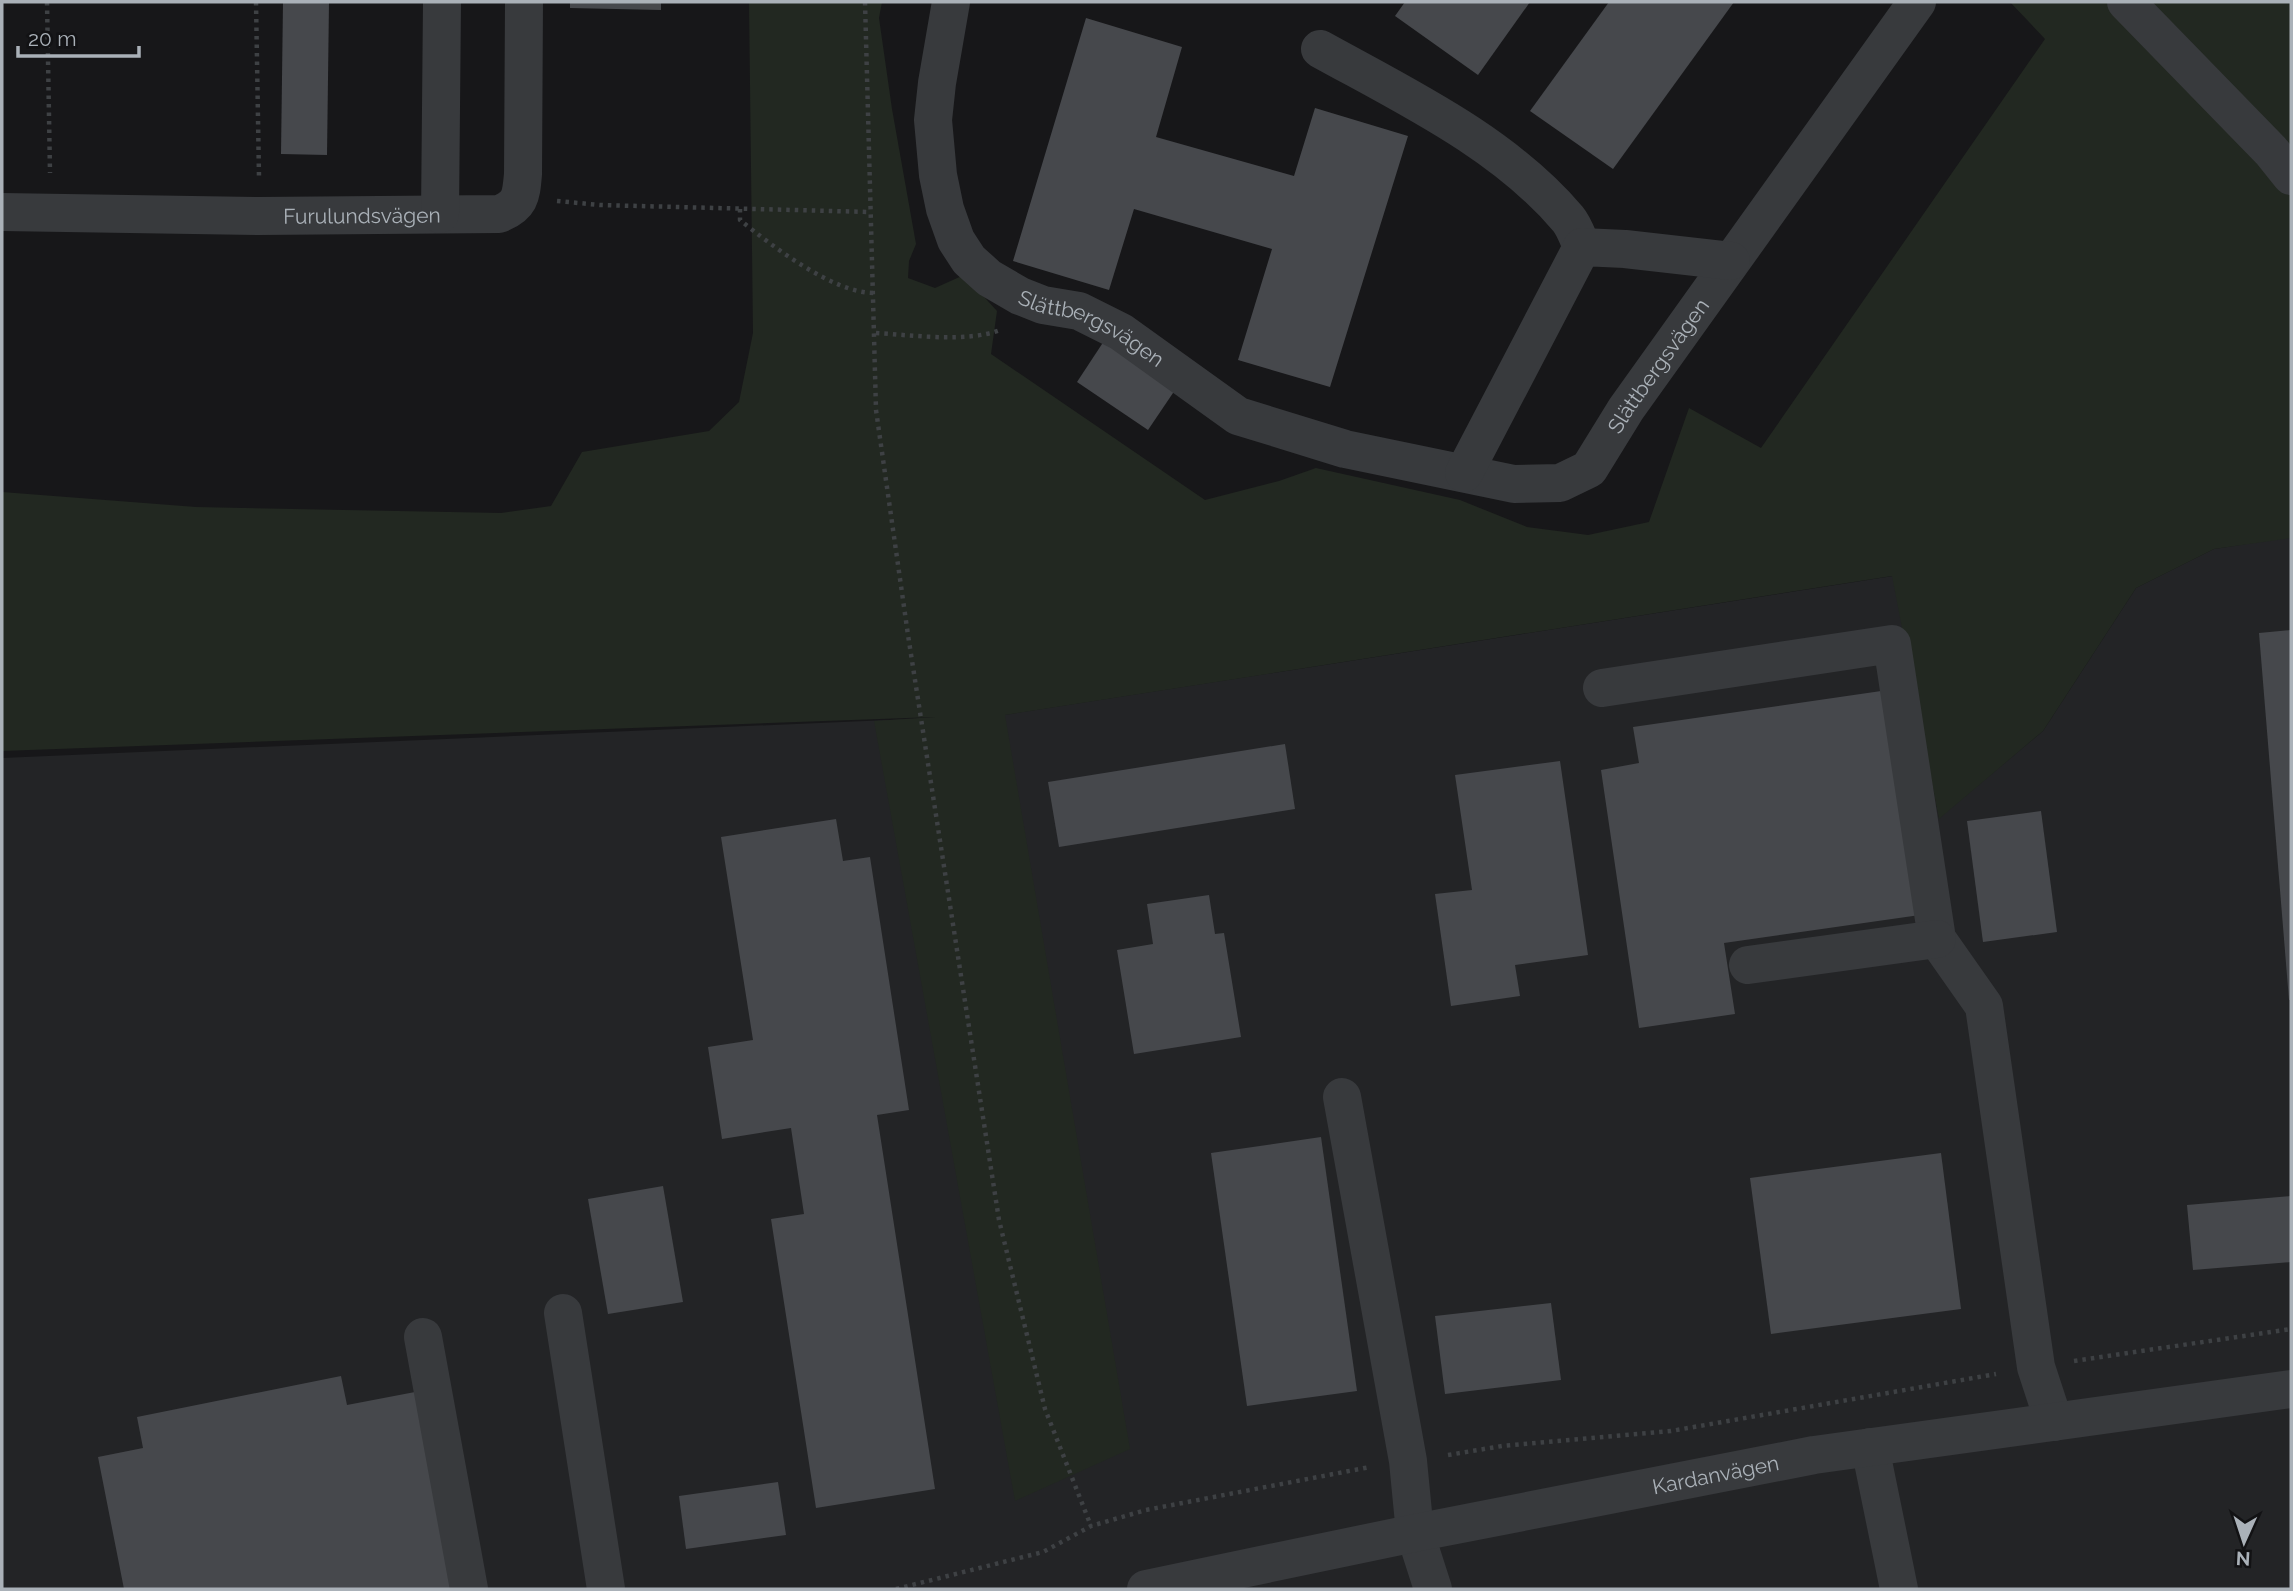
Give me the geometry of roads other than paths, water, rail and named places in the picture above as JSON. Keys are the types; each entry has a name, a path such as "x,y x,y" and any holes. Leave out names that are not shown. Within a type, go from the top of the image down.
{"street":[{"path":"440,214 442,2"},
{"name":"Furulundsvägen","path":"2,212 259,216 499,214 511,209 520,197 523,174 524,2"},
{"name":"Slättbergsvägen","path":"951,2 933,120 938,174 945,209 956,240 969,260 989,278 1020,296 1043,305 1079,311 1121,332 1238,416 1345,449 1514,484 1560,483 1589,469 1626,409 1917,2"},
{"path":"2126,2 2272,151 2291,176"},
{"path":"1320,50 1445,119 1524,175 1570,220 1582,247"},
{"path":"1582,247 1731,261"},
{"path":"1464,474 1582,247"},
{"path":"1602,688 1892,644 1937,939 1984,1006 2036,1367 2054,1422"},
{"path":"1748,965 1937,939"},
{"path":"1342,1097 1408,1461 1415,1533 1433,1589"},
{"path":"563,1313 606,1589"},
{"path":"423,1337 469,1589"},
{"name":"Kardanvägen","path":"1146,1589 1814,1455 2291,1389"},
{"path":"1870,1447 1899,1589"}]}
